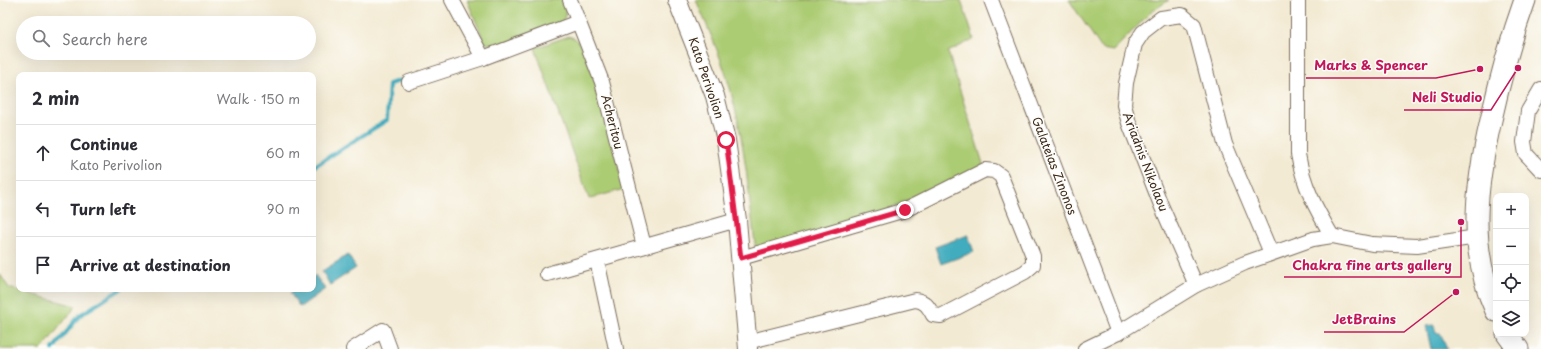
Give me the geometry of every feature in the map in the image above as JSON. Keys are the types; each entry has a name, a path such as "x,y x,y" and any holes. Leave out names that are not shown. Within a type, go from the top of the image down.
{"main road":[{"path":"1493,303 1487,290 1477,237 1476,202 1484,146 1511,39 1525,0"},
{"path":"1509,337 1518,349"}],"street":[{"path":"452,0 483,58"},
{"name":"Acheritou","path":"570,0 602,82 644,246"},
{"name":"Kato Perivolion","path":"677,0 715,96 726,140 741,258 747,346"},
{"name":"Galateias Zinonos","path":"991,0 1118,333"},
{"path":"1298,0 1298,154 1300,171 1312,202 1332,236"},
{"name":"Ariadnis Nikolaou","path":"1196,285 1161,205 1129,123 1124,105 1126,83 1135,44 1143,32 1161,18 1182,15 1194,25 1225,144 1271,253"},
{"path":"409,82 483,58 578,22"},
{"path":"1541,89 1528,111 1524,142 1526,154 1541,170"},
{"path":"741,258 905,210 985,170 994,171 1001,176 1033,256 1033,265 1025,272 941,316 933,315 928,306 922,301 915,300 747,346"},
{"path":"547,274 737,220"},
{"path":"1085,349 1118,333 1196,285 1271,253 1312,239 1332,236 1372,244 1424,245 1477,237"},
{"path":"597,260 616,349"},
{"path":"353,349 383,330 390,349"}],"green space":[{"path":"467,0 564,0 566,11 562,22 499,46 485,43"},
{"path":"696,0 961,0 974,39 948,52 984,167 888,209 756,251 741,137 730,87 712,37"},
{"path":"1069,0 1169,0 1151,12 1113,51 1102,49"},
{"path":"569,36 576,39 585,52 600,97 624,189 589,199 535,48"},
{"path":"0,274 9,288 16,290 16,292 24,292 76,306 42,349 0,349"}],"water":[{"path":"968,235 974,252 941,264 935,247"},
{"path":"348,255 356,268 330,285 322,271"},
{"path":"316,276 325,289 300,307 290,293 316,292"},
{"path":"1434,325 1436,333 1440,333 1447,349 1431,349 1426,326"}],"waterway":[{"path":"316,165 387,120 389,84 402,80 407,82"},
{"path":"53,349 80,315 116,292"}],"place":[{"name":"Neli Studio","path":"1518,68"},
{"name":"Marks & Spencer","path":"1480,69"},
{"name":"Chakra fine arts gallery","path":"1461,222"},
{"name":"JetBrains","path":"1456,292"}],"route":[{"path":"726,140 741,258 905,210"}]}
